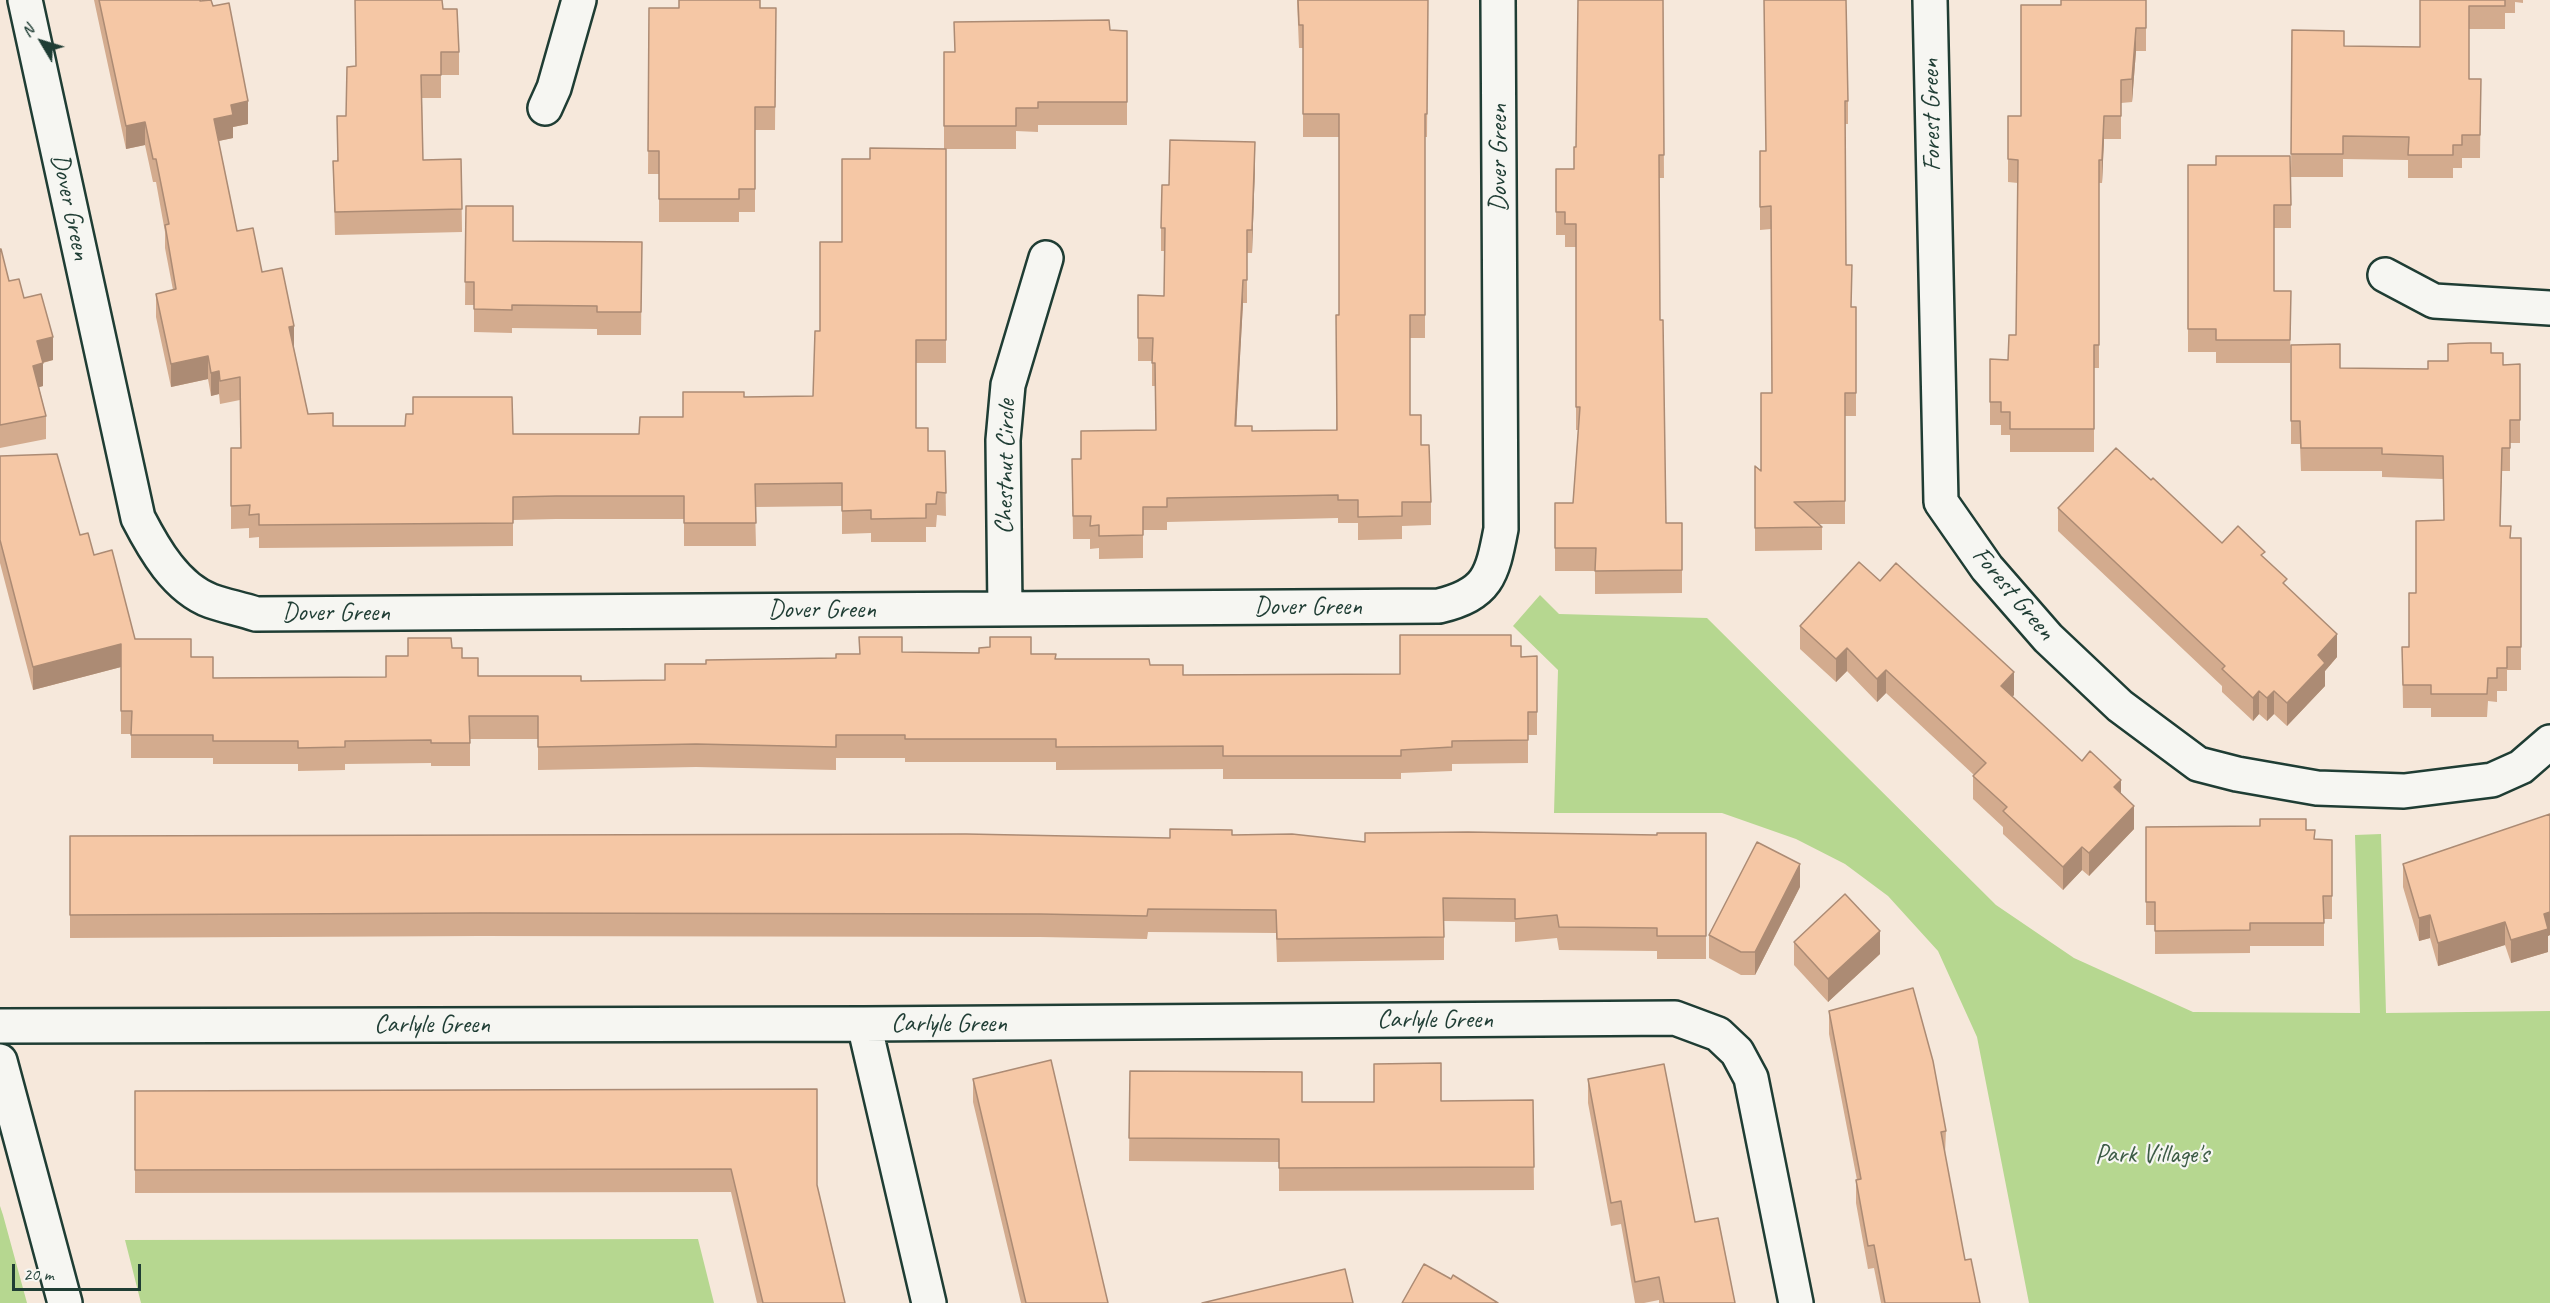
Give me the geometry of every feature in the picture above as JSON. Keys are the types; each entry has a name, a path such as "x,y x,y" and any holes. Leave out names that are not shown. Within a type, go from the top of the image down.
{"street":[{"name":"Dover Green","path":"25,0 138,518 155,552 177,578 209,600 256,614 1440,606 1464,600 1483,585 1495,558 1500,529 1498,0"},
{"path":"545,108 554,87 579,0"},
{"name":"Forest Green","path":"1930,0 1941,502 1987,568 2048,638 2112,698 2198,764 2237,774 2317,788 2404,791 2492,780 2521,767 2550,742"},
{"name":"Chestnut Circle","path":"1005,609 1003,440 1008,386 1046,258"},
{"path":"2385,274 2434,301 2550,308"},
{"name":"Carlyle Green","path":"0,1026 864,1024 1675,1018 1718,1034 1737,1052 1750,1078 1796,1303"},
{"name":"Carlyle Green","path":"864,1024 929,1303"},
{"path":"0,1061 65,1303"}],"green space":[{"name":"Park Village's","path":"1540,595 1559,614 1707,618 1996,905 2074,958 2193,1012 2360,1013 2355,835 2381,834 2386,1013 2550,1011 2550,1303 2029,1303 1977,1037 1938,951 1888,896 1845,864 1796,839 1722,813 1554,813 1558,670 1513,626"},
{"path":"0,1206 3,1215 27,1303 0,1303"},
{"path":"698,1239 714,1303 141,1303 125,1240"}],"building":[{"path":"99,0 211,0 213,6 229,3 248,101 231,105 233,115 214,119 237,231 253,228 262,272 282,268 294,326 289,327 308,414 333,413 333,426 405,426 406,414 413,414 413,397 512,397 513,434 639,434 640,417 683,417 683,392 744,392 744,397 813,396 815,331 820,331 820,242 842,242 842,159 870,159 870,148 946,149 946,340 916,340 916,428 928,428 928,451 945,451 946,493 937,492 936,504 926,504 926,518 871,519 871,510 842,511 842,483 755,484 756,523 684,523 684,496 556,496 513,497 513,523 259,525 259,514 249,515 250,505 231,506 231,448 241,448 240,377 220,381 219,371 211,373 208,356 171,364 156,294 176,289 165,225 169,224 156,159 153,159 145,122 126,126"},
{"path":"355,0 442,0 443,9 457,9 459,52 441,52 441,75 421,75 423,160 461,159 462,209 335,212 333,161 338,161 337,116 346,116 347,67 356,66"},
{"path":"679,0 760,0 760,8 776,8 775,107 755,107 755,189 739,189 739,199 659,199 659,151 648,151 649,8 679,8"},
{"path":"1298,0 1428,0 1427,114 1425,114 1425,315 1410,315 1410,415 1421,415 1421,445 1429,445 1431,502 1402,502 1402,516 1358,517 1358,500 1338,500 1338,495 1167,498 1167,507 1143,507 1143,535 1099,536 1099,525 1090,526 1091,516 1073,516 1072,459 1081,459 1081,431 1156,430 1155,363 1152,363 1153,338 1138,338 1138,295 1164,296 1165,228 1161,228 1162,185 1169,185 1170,140 1255,142 1252,230 1247,230 1247,280 1243,280 1235,426 1252,426 1252,431 1337,430 1339,114 1303,114 1303,25 1299,25"},
{"path":"1578,0 1663,0 1664,155 1659,155 1660,320 1663,320 1666,523 1682,523 1682,570 1595,571 1596,548 1555,548 1555,503 1573,503 1580,407 1576,407 1576,224 1565,224 1565,212 1556,212 1556,169 1574,169"},
{"path":"1764,0 1846,0 1848,101 1845,101 1846,265 1852,265 1851,307 1856,307 1856,393 1845,393 1845,501 1794,502 1822,527 1755,528 1755,466 1761,471 1761,393 1772,393 1771,206 1760,207 1760,151 1766,151"},
{"path":"2061,0 2146,0 2146,28 2136,28 2132,79 2121,80 2121,116 2104,116 2102,160 2099,160 2099,345 2094,345 2094,429 2010,429 2010,412 2001,412 2001,402 1990,402 1990,359 2008,360 2009,335 2016,335 2018,160 2008,159 2008,116 2021,116 2021,5 2061,5"},
{"path":"2420,0 2505,0 2505,6 2469,6 2469,79 2481,79 2480,135 2462,135 2462,145 2453,145 2453,155 2408,155 2409,137 2343,136 2343,154 2291,154 2292,30 2344,31 2344,46 2420,47"},
{"path":"1109,20 1110,30 1127,31 1127,102 1038,102 1038,108 1016,108 1016,126 944,126 944,52 955,52 954,22"},
{"path":"2216,156 2290,156 2291,205 2274,205 2274,291 2291,291 2290,340 2216,340 2216,329 2188,329 2188,165 2216,165"},
{"path":"466,206 513,206 513,241 642,242 641,312 597,312 597,306 512,305 512,310 474,309 474,282 465,282"},
{"path":"0,249 9,281 19,279 24,298 41,294 53,337 37,341 43,363 33,366 46,416 0,425"},
{"path":"2491,343 2491,353 2503,353 2503,365 2520,364 2520,420 2510,420 2510,448 2502,448 2500,526 2511,526 2510,538 2521,538 2521,647 2507,647 2507,668 2497,668 2497,678 2488,678 2487,694 2431,694 2431,685 2403,685 2402,647 2409,647 2409,593 2416,593 2416,521 2444,520 2443,456 2382,454 2382,448 2301,448 2300,421 2291,421 2291,345 2340,344 2340,368 2428,369 2428,361 2448,361 2448,344"},
{"path":"2116,448 2151,480 2153,478 2222,543 2238,526 2265,552 2261,555 2287,579 2283,583 2337,634 2318,655 2325,663 2287,703 2274,691 2267,698 2259,691 2253,698 2222,669 2225,666 2058,508"},
{"path":"57,454 80,535 88,533 94,555 112,550 135,639 191,639 191,657 213,657 213,678 386,677 386,656 408,656 408,638 451,638 452,648 462,648 462,658 478,658 478,676 581,676 581,681 665,680 665,664 706,664 706,660 836,658 836,654 860,654 859,637 902,637 902,652 979,653 979,648 990,647 990,637 1031,637 1031,654 1056,654 1055,659 1149,659 1150,665 1183,665 1183,675 1400,674 1400,635 1511,635 1511,646 1521,646 1521,657 1537,656 1537,712 1528,712 1528,740 1452,741 1452,747 1401,750 1401,756 1223,756 1223,746 1056,747 1056,739 905,739 905,735 836,735 836,747 696,744 538,747 538,716 469,716 470,743 431,743 431,740 345,741 345,747 298,748 298,741 213,741 213,735 131,735 132,711 121,711 121,644 33,667 0,540 0,456"},
{"path":"1859,562 1880,581 1896,563 2014,672 2001,686 2082,761 2090,751 2121,780 2114,787 2134,806 2089,853 2082,847 2063,867 2003,811 2007,807 1973,776 1986,763 1886,670 1877,679 1847,648 1836,659 1800,626"},
{"path":"2550,814 2550,912 2544,914 2548,929 2511,940 2505,922 2438,943 2430,915 2419,918 2403,864"},
{"path":"2260,819 2306,819 2306,830 2315,830 2314,839 2332,840 2332,896 2323,896 2324,923 2250,923 2250,930 2155,931 2155,902 2146,902 2146,827 2260,826"},
{"path":"1170,829 1232,830 1232,835 1292,834 1365,842 1365,833 1657,835 1657,833 1706,833 1706,936 1657,936 1657,928 1559,927 1557,915 1515,919 1515,899 1443,898 1444,937 1277,939 1276,910 1148,909 1147,916 480,913 70,915 70,836 966,834 1170,838"},
{"path":"1757,842 1800,864 1755,952 1741,952 1709,935"},
{"path":"1845,894 1880,931 1828,979 1794,942"},
{"path":"1913,988 1933,1061 1946,1131 1941,1132 1965,1260 1971,1259 1980,1303 1885,1303 1874,1245 1868,1246 1856,1180 1861,1179 1829,1011"},
{"path":"1051,1060 1108,1303 1026,1303 973,1079"},
{"path":"1441,1063 1441,1101 1533,1100 1534,1167 1279,1168 1279,1139 1129,1138 1130,1071 1302,1072 1302,1102 1374,1102 1374,1064"},
{"path":"1664,1064 1695,1222 1718,1218 1735,1303 1664,1303 1659,1277 1635,1282 1621,1201 1611,1203 1588,1079"},
{"path":"817,1089 817,1185 845,1303 763,1303 731,1169 135,1170 135,1091"},
{"path":"1424,1264 1451,1279 1453,1275 1498,1303 1402,1303"},
{"path":"1345,1269 1353,1303 1202,1303"}]}
